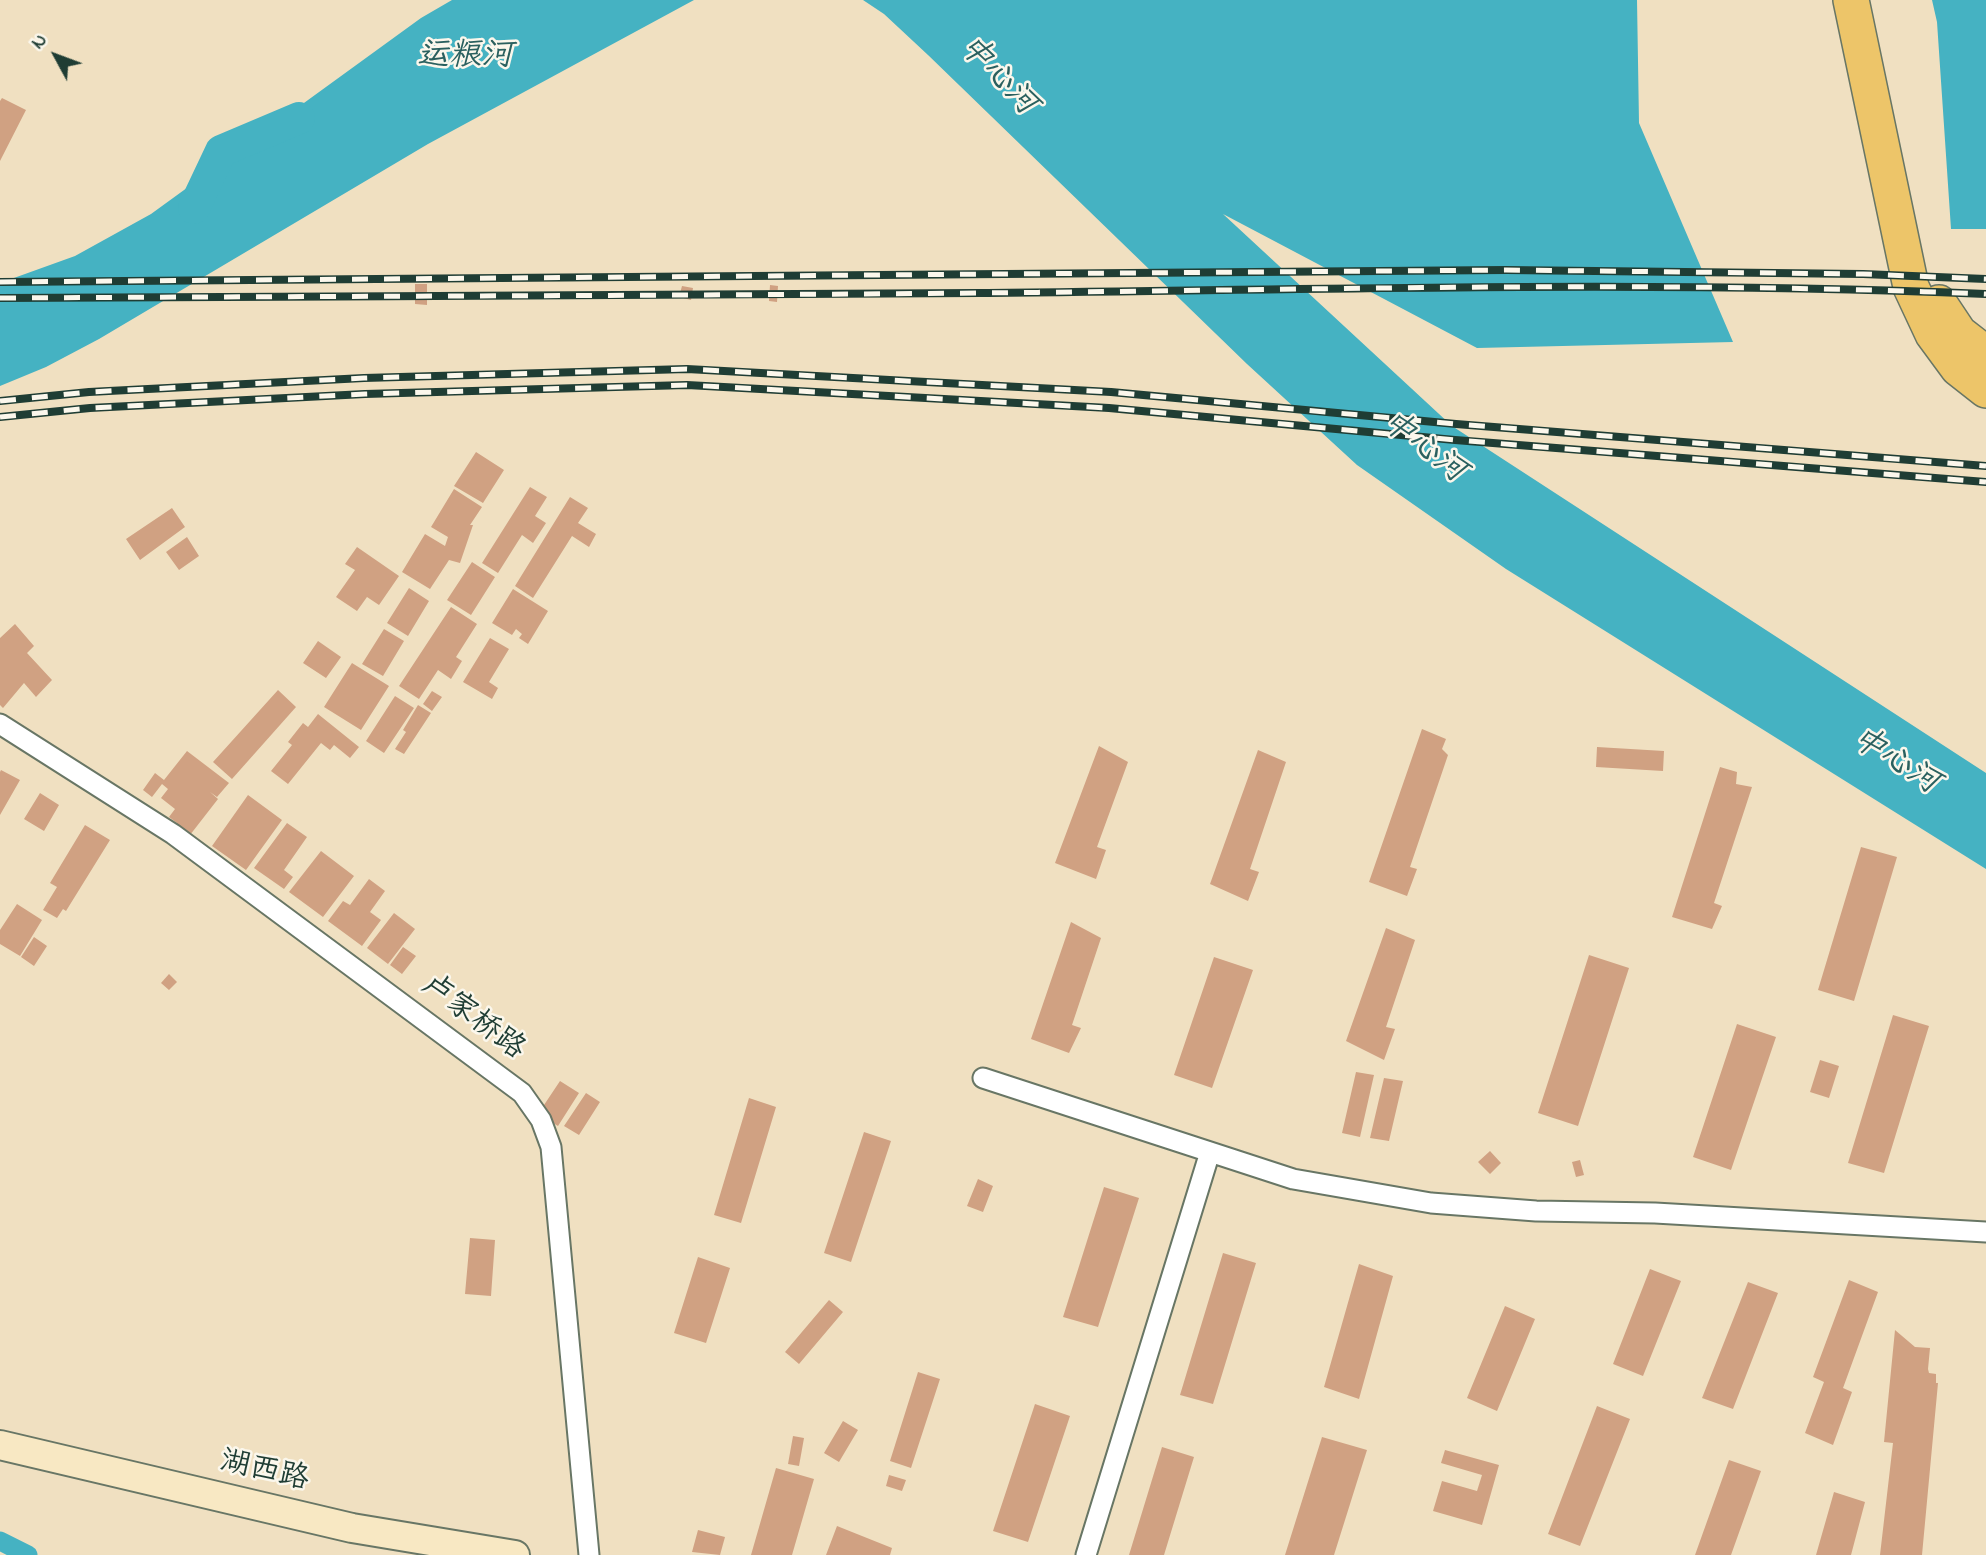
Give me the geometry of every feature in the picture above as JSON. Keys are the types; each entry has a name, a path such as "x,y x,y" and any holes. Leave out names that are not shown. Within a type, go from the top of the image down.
{"highway":[{"path":"1851,0 1912,287 1933,334 1958,368 1986,390"},
{"path":"1870,0 1913,231 1934,296 1959,333 1986,354"}],"street":[{"name":"卢家桥路","path":"0,724 173,834 522,1093 541,1120 551,1147 589,1555"},
{"path":"983,1078 1293,1179 1431,1203 1536,1211 1655,1213 1986,1232"},
{"path":"1086,1555 1210,1152"},
{"name":"湖西路","path":"0,1445 352,1528 514,1555"}],"water":[{"name":"运粮河","path":"452,0 694,0 428,144 99,339 46,367 0,386 0,283 75,256 151,214 421,18"},
{"name":"中心河","path":"863,0 1637,0 1639,123 1733,342 1477,348 1223,214 1452,426 1986,773 1986,869 1506,569 1357,465 1247,364 928,55 884,14"},
{"path":"1932,0 1986,0 1986,229 1951,229 1937,22"}],"building":[{"path":"2,98 26,110 0,161 0,101"},
{"path":"415,284 427,284 427,305 415,304"},
{"path":"770,285 778,286 777,302 769,301"},
{"path":"682,286 693,288 691,300 679,297"},
{"path":"476,452 504,470 483,503 454,486"},
{"path":"530,487 547,497 535,516 546,523 533,543 522,535 498,573 482,563"},
{"path":"454,489 482,507 470,525 473,525 460,563 449,560 430,589 402,572 425,534 445,546 448,537 431,527"},
{"path":"570,497 588,508 578,523 596,534 589,547 572,536 533,598 515,586"},
{"path":"172,508 185,527 140,560 126,539"},
{"path":"187,537 199,556 179,570 166,552"},
{"path":"357,547 399,576 379,605 367,597 357,611 336,597 355,570 345,564"},
{"path":"472,562 495,577 471,615 447,600"},
{"path":"409,588 429,601 408,636 387,623"},
{"path":"513,589 548,611 528,644 519,638 522,634 516,629 512,635 492,623"},
{"path":"451,607 477,624 456,657 462,661 451,679 438,670 419,699 399,686"},
{"path":"15,624 34,646 27,653 52,680 36,697 24,683 3,708 0,705 0,638"},
{"path":"384,629 404,641 383,676 362,664"},
{"path":"490,638 509,649 489,682 498,688 492,699 463,682"},
{"path":"318,641 341,657 326,678 303,663"},
{"path":"352,663 389,686 361,730 324,707"},
{"path":"278,690 296,707 232,779 213,762"},
{"path":"432,691 442,697 432,711 423,704"},
{"path":"395,696 414,708 384,753 366,741"},
{"path":"418,705 431,713 404,754 395,749"},
{"path":"318,714 359,747 350,758 334,745 330,750 321,743 288,784 271,771 292,745 288,742 303,723 308,727"},
{"path":"1422,729 1446,739 1442,749 1448,755 1410,867 1417,869 1407,896 1369,882"},
{"path":"1099,746 1128,762 1097,847 1106,850 1096,879 1055,863"},
{"path":"1597,747 1664,751 1663,771 1596,767"},
{"path":"1258,750 1286,762 1250,869 1259,872 1248,901 1210,884"},
{"path":"187,751 229,783 217,797 210,792 218,799 183,844 169,833 177,823 169,817 175,809 161,798 168,789 162,784 152,797 143,790 155,773 164,780"},
{"path":"1720,767 1737,772 1736,784 1752,787 1714,903 1722,906 1712,929 1672,917"},
{"path":"1,770 20,780 0,815 0,772"},
{"path":"40,793 59,805 44,831 24,819"},
{"path":"248,795 282,820 246,870 212,846"},
{"path":"287,823 307,837 284,870 293,877 284,889 254,868"},
{"path":"85,825 110,840 66,911 63,909 57,918 43,910 57,887 50,883"},
{"path":"1861,847 1897,857 1854,1001 1818,990"},
{"path":"321,851 354,876 323,917 289,892"},
{"path":"369,879 385,891 370,912 381,920 362,946 328,921 343,901 350,905"},
{"path":"17,904 42,920 20,956 0,944 0,930"},
{"path":"394,913 415,929 388,964 367,948"},
{"path":"1071,922 1101,938 1072,1025 1081,1028 1069,1053 1031,1039"},
{"path":"1386,928 1415,940 1386,1027 1395,1029 1384,1060 1346,1041"},
{"path":"34,937 47,946 34,966 21,957"},
{"path":"403,947 416,956 402,974 390,965"},
{"path":"1589,955 1629,968 1578,1126 1538,1113"},
{"path":"1214,957 1253,970 1212,1088 1174,1075"},
{"path":"169,974 177,982 169,990 161,983"},
{"path":"1893,1015 1929,1026 1884,1173 1848,1163"},
{"path":"1737,1024 1776,1037 1731,1170 1693,1157"},
{"path":"1820,1060 1839,1066 1829,1098 1810,1092"},
{"path":"1356,1072 1374,1075 1360,1137 1342,1133"},
{"path":"1384,1078 1403,1081 1389,1141 1370,1138"},
{"path":"560,1081 579,1093 558,1126 538,1114"},
{"path":"586,1093 600,1102 579,1135 564,1126"},
{"path":"749,1098 776,1107 741,1223 714,1215"},
{"path":"864,1132 891,1141 851,1262 824,1253"},
{"path":"1490,1151 1501,1163 1490,1174 1478,1162"},
{"path":"1580,1160 1584,1175 1576,1177 1572,1162"},
{"path":"978,1179 993,1186 983,1212 967,1206"},
{"path":"1104,1187 1139,1198 1098,1327 1063,1317"},
{"path":"470,1238 495,1240 491,1296 465,1294"},
{"path":"1223,1253 1256,1263 1213,1404 1180,1395"},
{"path":"698,1257 730,1268 706,1343 674,1333"},
{"path":"1359,1264 1393,1276 1359,1399 1324,1387"},
{"path":"1650,1269 1681,1281 1643,1376 1613,1364"},
{"path":"1849,1280 1878,1292 1843,1388 1852,1392 1833,1445 1805,1433 1824,1382 1813,1377"},
{"path":"1748,1282 1778,1293 1733,1409 1702,1398"},
{"path":"829,1300 843,1312 799,1364 785,1352"},
{"path":"1505,1306 1535,1319 1497,1411 1467,1398"},
{"path":"1895,1330 1915,1347 1930,1348 1928,1369 1929,1373 1936,1374 1938,1383 1922,1555 1880,1555 1893,1443 1884,1442"},
{"path":"918,1372 940,1379 911,1468 890,1461"},
{"path":"1035,1404 1070,1416 1028,1542 993,1531"},
{"path":"1597,1406 1630,1419 1580,1546 1548,1534"},
{"path":"843,1421 858,1430 839,1462 824,1453"},
{"path":"793,1436 804,1438 799,1466 788,1464"},
{"path":"1322,1437 1367,1450 1334,1555 1285,1555"},
{"path":"1162,1447 1194,1457 1164,1555 1129,1555"},
{"path":"1445,1450 1499,1465 1482,1525 1433,1511 1442,1481 1477,1491 1482,1475 1441,1463"},
{"path":"1729,1460 1761,1471 1731,1555 1695,1555"},
{"path":"776,1468 814,1479 792,1555 751,1555"},
{"path":"889,1475 906,1480 902,1491 886,1486"},
{"path":"1834,1492 1865,1502 1851,1555 1816,1555"},
{"path":"837,1526 892,1548 890,1555 826,1555"},
{"path":"698,1530 725,1537 720,1555 692,1552"}],"waterway":[{"path":"194,208 221,151 299,118"},
{"path":"0,1541 28,1555"}],"railway":[{"path":"0,282 1506,270 1863,274 1986,279"},
{"path":"0,298 1608,287 1986,294"},
{"path":"0,401 89,392 364,378 687,369 1111,392 1456,424 1986,466"},
{"path":"0,417 90,408 365,394 687,385 1109,408 1455,440 1986,482"}]}
